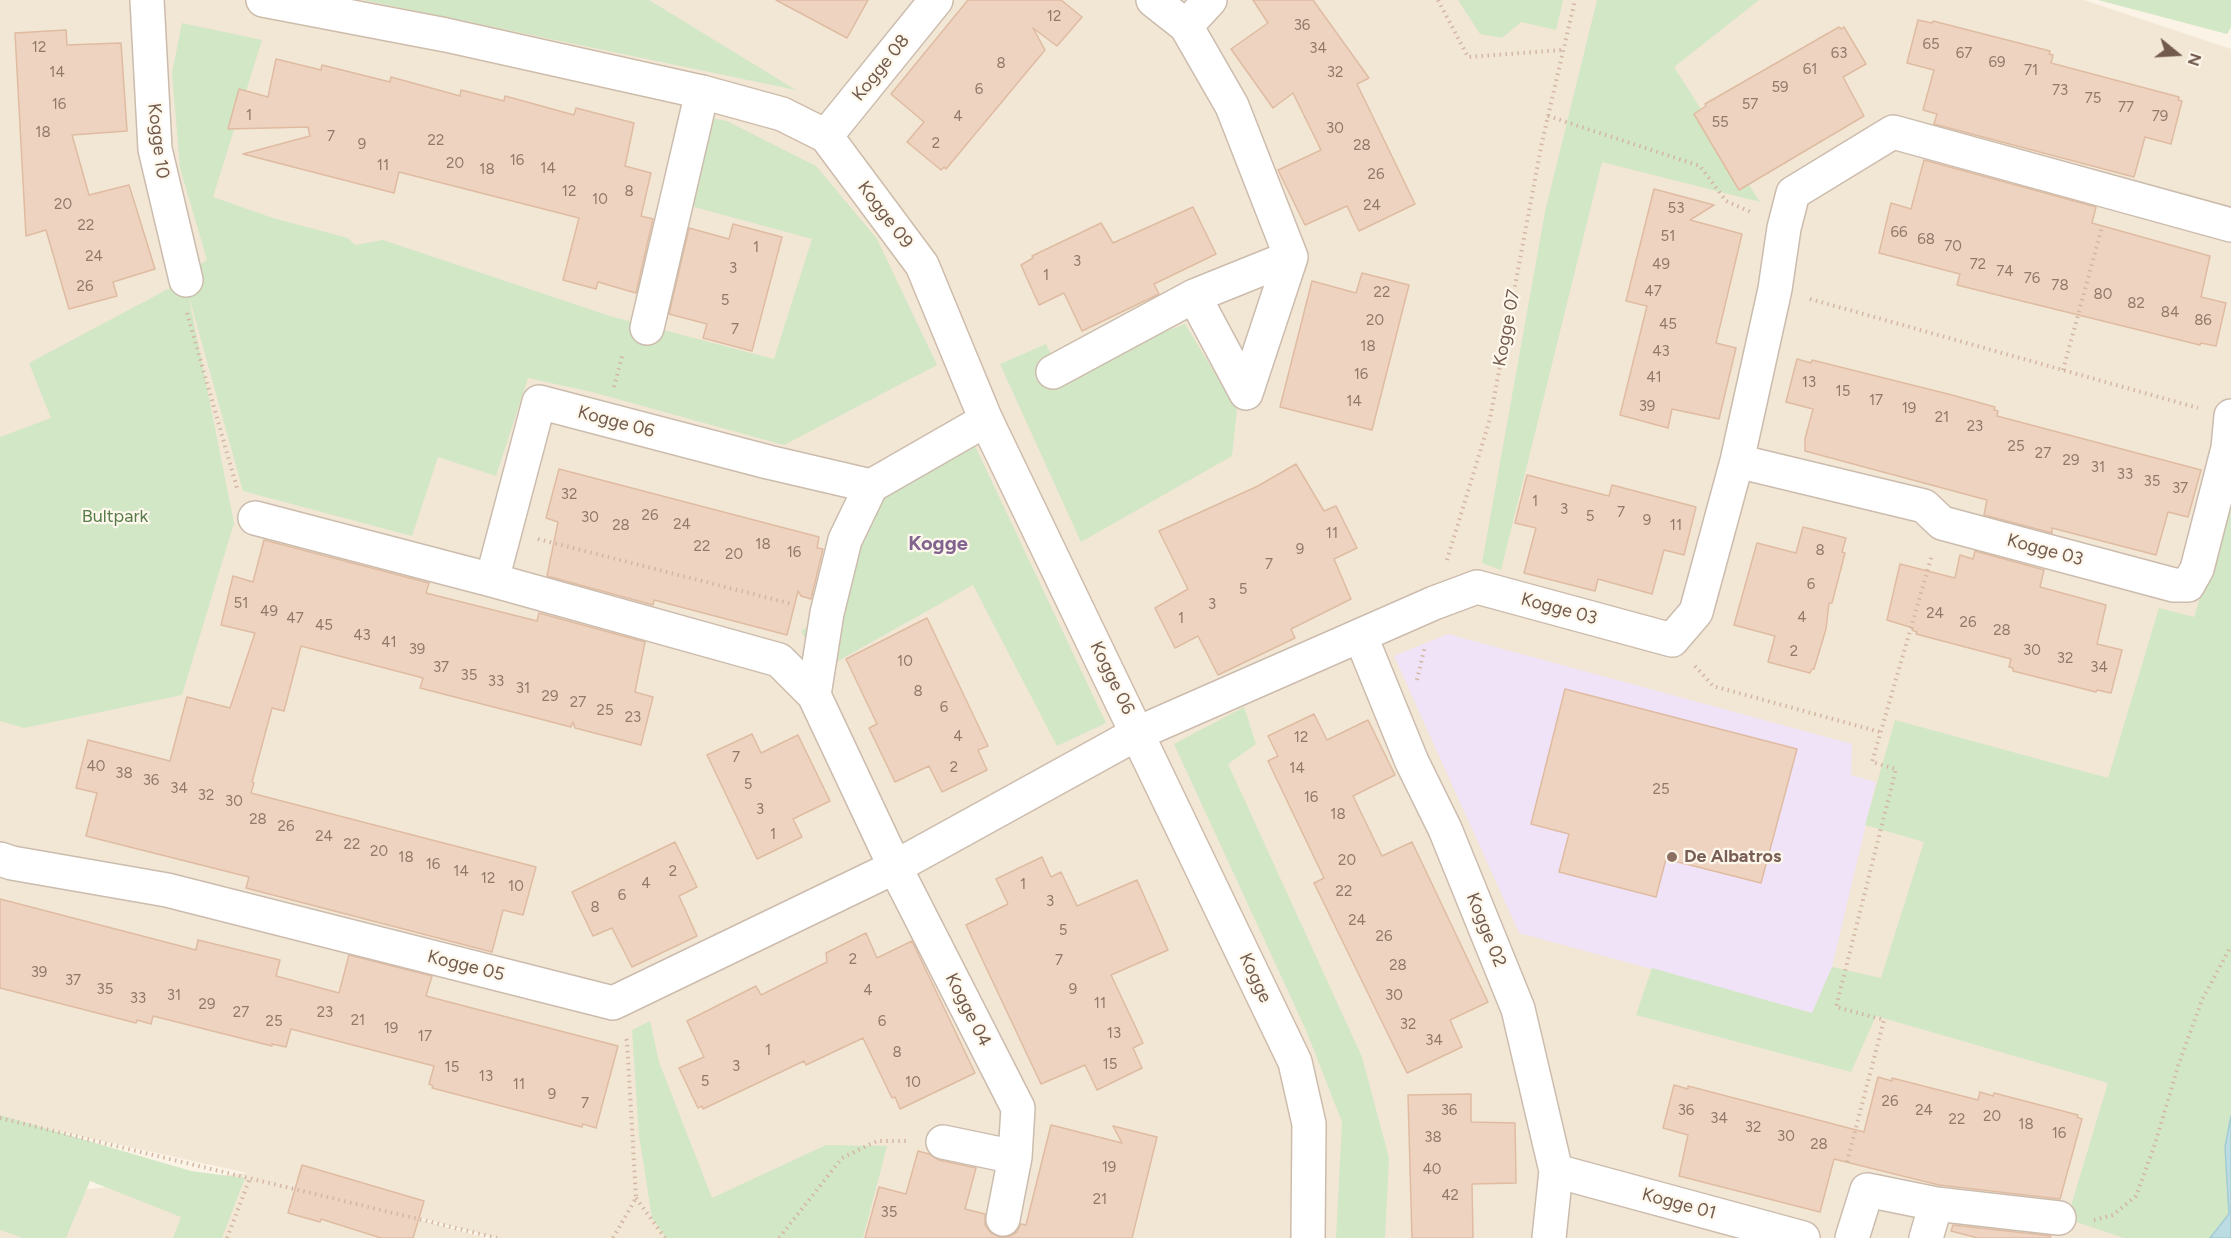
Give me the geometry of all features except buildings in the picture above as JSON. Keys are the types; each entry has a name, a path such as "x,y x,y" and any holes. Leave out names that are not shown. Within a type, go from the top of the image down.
{"street":[{"name":"Kogge 10","path":"147,0 155,149 186,280"},
{"name":"Kogge 09","path":"263,0 446,35 702,92 782,114 826,136 922,265 986,420"},
{"name":"Kogge 08","path":"826,136 936,0"},
{"path":"1153,0 1186,26 1232,106 1292,257 1246,393 1194,296"},
{"path":"1186,26 1210,0"},
{"path":"647,328 702,92"},
{"path":"1672,640 1696,612 1737,461 1775,289 1784,228 1793,193 1893,132 2231,225"},
{"path":"1053,372 1194,296 1292,257"},
{"name":"Kogge 06","path":"492,580 539,402 768,462 871,486"},
{"name":"Kogge 03","path":"1737,461 1924,506 1942,523 2174,585 2188,585 2197,569 2206,536 2228,448 2231,416"},
{"path":"814,695 827,613 845,540 871,486 986,420"},
{"name":"Kogge 06","path":"895,867 1138,734 986,420"},
{"path":"255,518 492,580 780,660 814,695 895,867 613,1003"},
{"name":"Kogge 03","path":"1434,603 1477,587 1672,640"},
{"path":"1138,734 1434,603"},
{"name":"Kogge 02","path":"1361,637 1412,762 1445,829 1518,1009 1556,1171 1549,1238"},
{"name":"Kogge","path":"1138,734 1295,1062 1309,1124 1308,1238"},
{"name":"Kogge 05","path":"6,861 167,890 613,1003"},
{"name":"Kogge 04","path":"895,867 1018,1108 1015,1157 1003,1219"},
{"path":"943,1142 1015,1157"},
{"name":"Kogge 01","path":"1556,1171 1803,1238"},
{"path":"1852,1238 1867,1190 1936,1204 2059,1218"},
{"path":"1926,1238 1936,1204"}],"path":[{"path":"1438,0 1468,57 1562,50"},
{"name":"Kogge 07","path":"1416,683 1434,603 1490,419 1548,116 1575,0"},
{"path":"1548,116 1700,166 1726,201 1784,228"},
{"path":"2064,370 2111,191"},
{"path":"186,280 183,297 242,507 255,518"},
{"path":"1775,289 2231,416"},
{"path":"606,419 628,335 647,328"},
{"path":"1867,1190 1844,1173 1884,1020 1836,1007 1896,769 1872,762 1942,523"},
{"path":"505,530 827,613"},
{"path":"1672,640 1713,686 1880,732"},
{"path":"2059,1218 2090,1222 2113,1215 2136,1196 2202,1000 2231,946"},
{"path":"613,1003 627,1041 636,1198 665,1238"},
{"path":"0,1118 497,1238"},
{"path":"778,1238 842,1158 877,1141 943,1142"},
{"path":"227,1238 250,1178"},
{"path":"613,1238 636,1198"}],"shaded area":[{"path":"0,0 2084,0 2231,49 2231,862 2136,1238 498,1238 267,1178 486,1238 0,1238 0,1198 247,1173 0,1118"},
{"name":"De Albatros","path":"1448,634 1852,744 1851,775 1876,782 1832,967 1813,1013 1519,933 1394,656"}],"green space":[{"path":"363,0 649,0 796,90"},
{"path":"1458,0 1563,0 1556,30 1521,22 1502,38 1480,34"},
{"path":"1597,0 1759,0 1674,67 1760,202 1602,162 1501,570 1482,563 1545,212"},
{"path":"2098,0 2231,0 2231,27 2227,34"},
{"name":"Bultpark","path":"182,23 262,40 213,197 273,218 348,238 355,245 383,240 610,316 774,359 812,239 676,202 698,116 727,121 816,166 877,239 937,365 784,445 592,392 528,378 496,476 438,457 412,536 243,491 188,293 234,523 182,695 24,728 0,721 0,437 51,418 29,363 185,280 188,272 207,260 180,168 172,73"},
{"path":"1185,324 1237,410 1232,456 1081,542 1000,364 1046,344 1059,372"},
{"path":"975,446 1106,723 1057,746 973,585 831,665 820,663 801,631 845,605 869,496"},
{"path":"2231,499 2231,1116 2225,1147 2229,1214 2210,1238 2124,1238 2067,1219 2108,1083 1876,1016 1851,1072 1636,1015 1652,968 1812,1013 1832,967 1881,978 1924,842 1865,825 1895,720 2108,778 2159,608 2194,617"},
{"path":"1244,707 1256,744 1228,764 1362,1057 1389,1158 1385,1238 1336,1238 1342,1122 1306,1030 1174,744"},
{"path":"650,1021 659,1062 712,1198 826,1145 887,1146 863,1238 666,1238 652,1218 639,1135 632,1030"},
{"path":"0,1115 191,1171 245,1178 222,1238 173,1238 181,1217 90,1181 66,1238 23,1238 0,1230"}],"water":[{"path":"2231,1116 2231,1238 2210,1238 2229,1214 2225,1147"}],"place":[{"name":"De Albatros","path":"1672,857"}],"district":[{"name":"Kogge","path":"938,544"}]}
